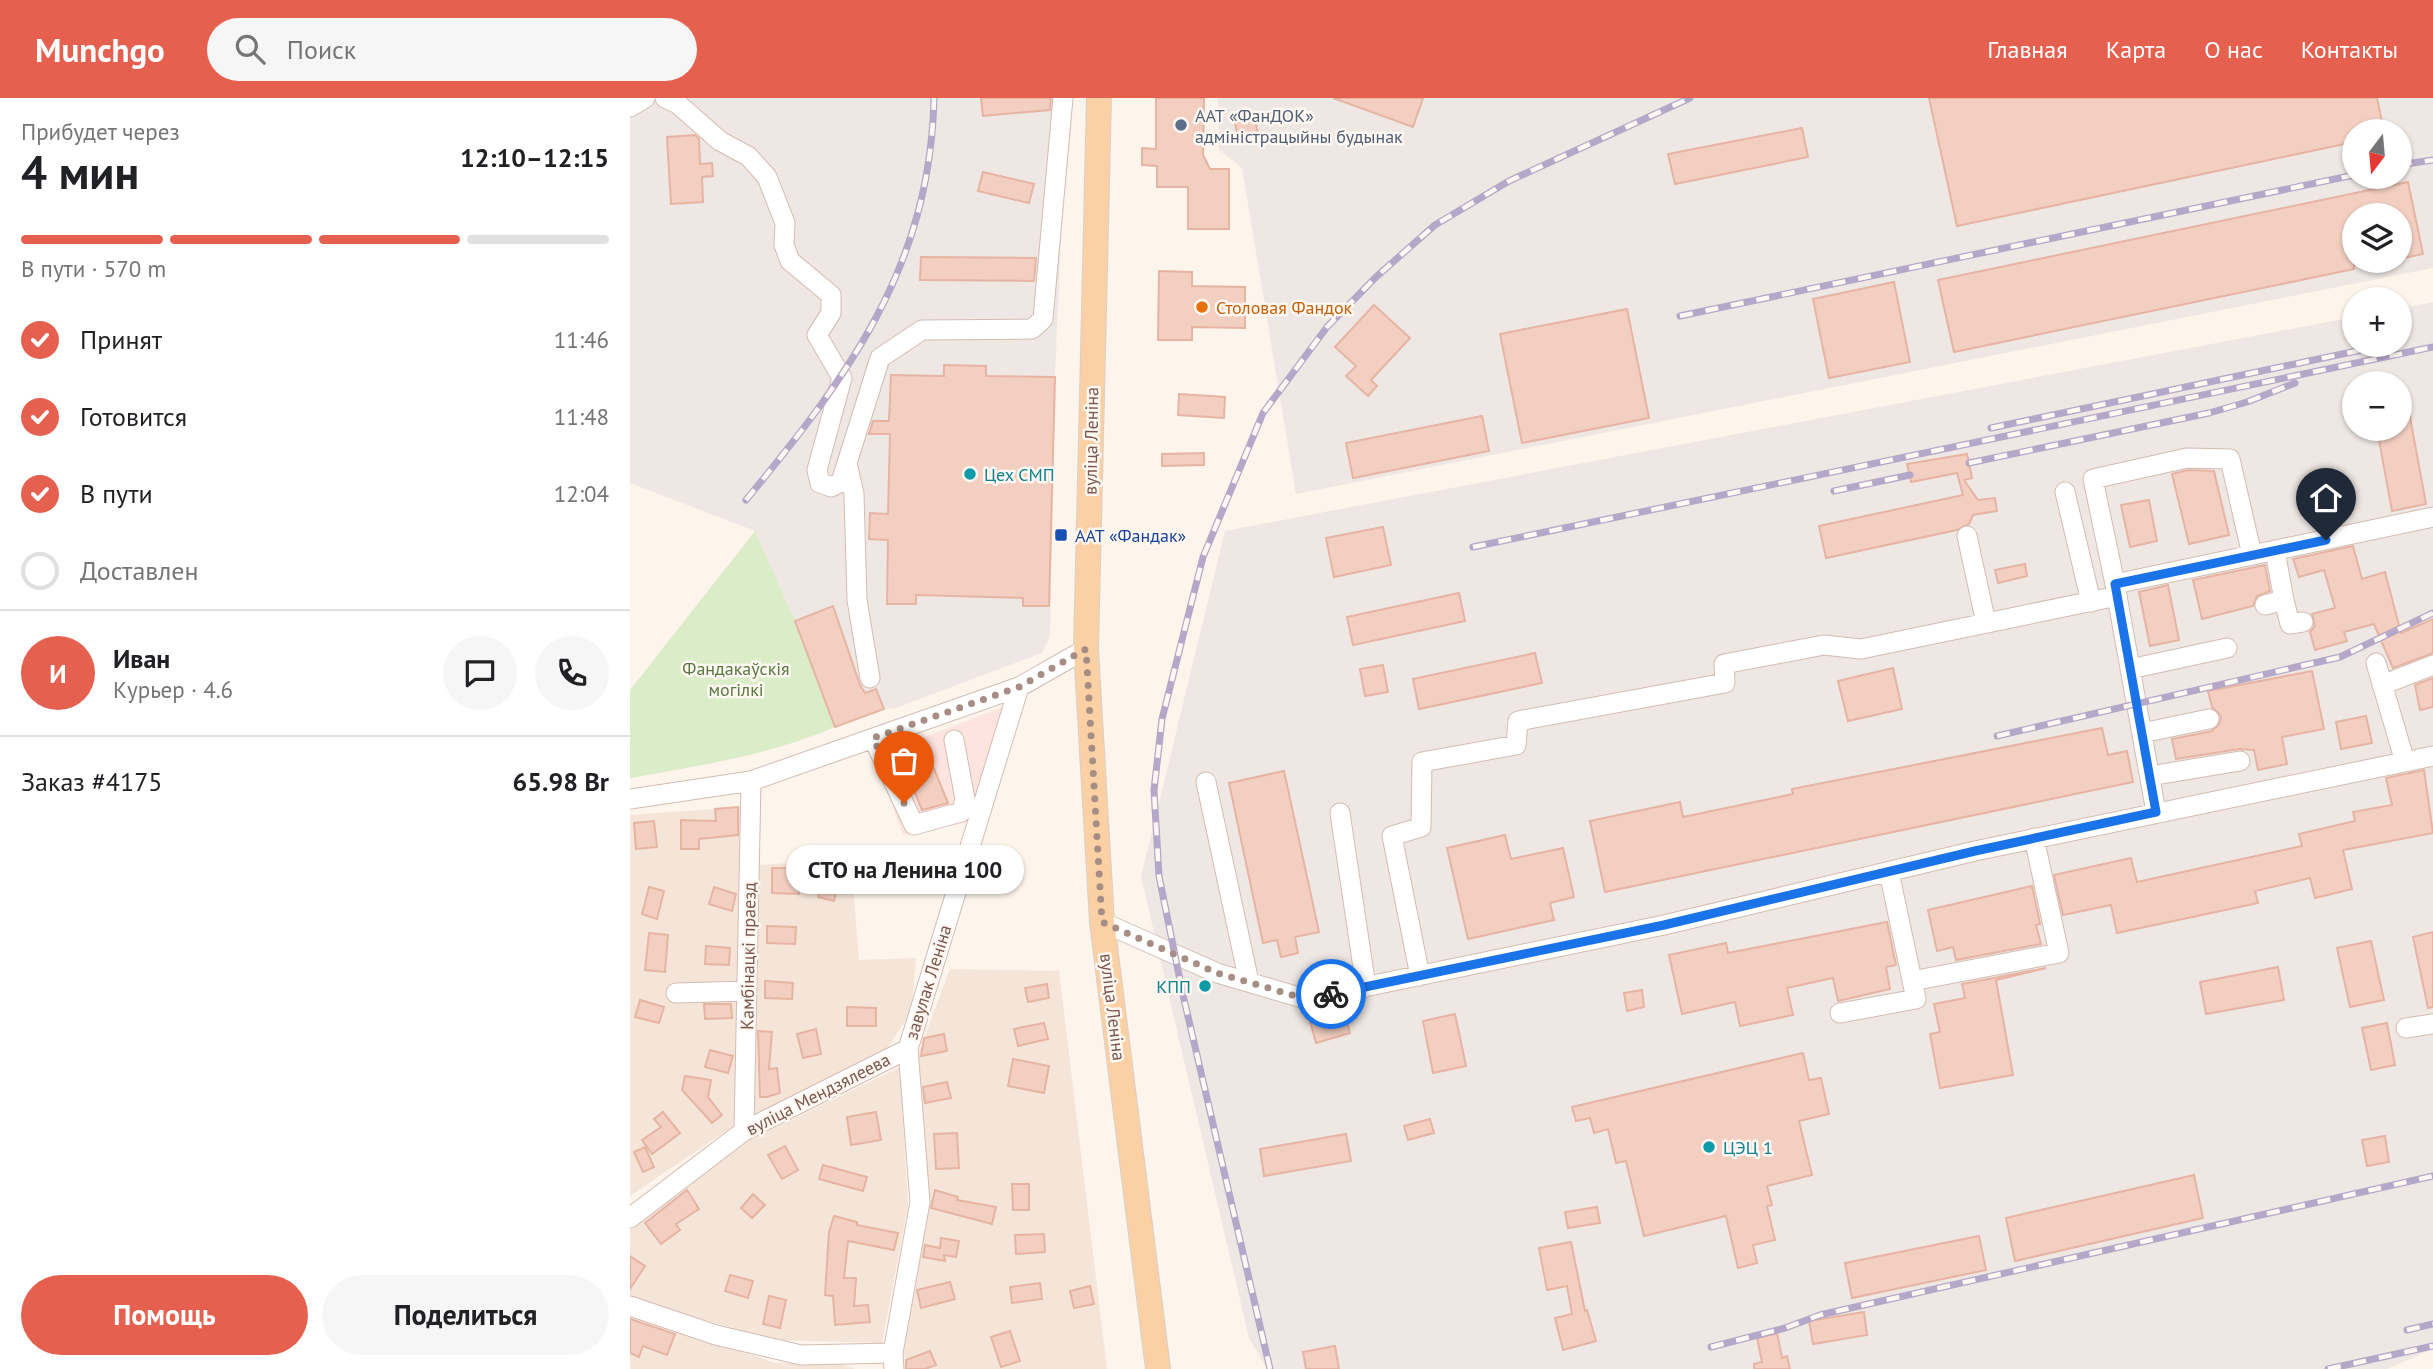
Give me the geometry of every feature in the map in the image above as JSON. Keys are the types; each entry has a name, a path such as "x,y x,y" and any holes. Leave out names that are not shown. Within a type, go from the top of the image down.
{"main road":[{"name":"вуліца Леніна","path":"1099,98 1086,649 1102,922 1158,1369"}],"street":[{"path":"630,107 645,98"},
{"path":"665,98 678,104 698,126 748,156 767,177 785,223 784,245 790,261 831,295 831,313 817,335 842,378 817,470 820,483 831,487 841,482 880,358 922,330 1032,329 1043,319 1063,98"},
{"path":"2156,812 2093,479 2187,458 2230,459 2252,555"},
{"path":"847,462 854,494 857,600 870,678"},
{"path":"2065,492 2091,601"},
{"path":"1420,976 1392,836 1422,827 1422,762 1516,745 1518,721 1725,683 1724,664 1825,645 1861,649 2091,601 2116,590 2252,555 2433,517"},
{"path":"1967,536 1986,623"},
{"path":"2275,551 2274,602 2290,624 2303,622"},
{"path":"2130,669 2227,648"},
{"path":"630,799 751,781 1019,687 1086,649"},
{"path":"2376,663 2405,762"},
{"path":"2382,685 2433,665"},
{"name":"завулак Леніна","path":"894,1361 920,1202 908,1049 1019,687"},
{"path":"2142,733 2209,719"},
{"path":"873,738 914,825 961,812 965,799 954,740"},
{"path":"1102,922 1217,973 1306,999 1664,925 2034,838 2433,756"},
{"path":"2150,776 2240,761"},
{"name":"Камбінацкі праезд","path":"744,1131 751,781"},
{"path":"1206,782 1249,982"},
{"path":"1340,813 1366,987"},
{"path":"1912,981 2059,953 2034,838"},
{"path":"1840,1013 1916,999 1889,872"},
{"path":"676,993 747,992"},
{"path":"2406,1028 2433,1024"},
{"name":"вуліца Мендзялеева","path":"630,1218 744,1131 908,1049"},
{"path":"630,1306 797,1362 894,1361"}],"shaded area":[{"path":"630,98 1067,98 1055,377 1050,636 1042,653 896,708 884,709 835,727 795,621 755,531 630,483"},
{"path":"1218,98 2433,98 2433,268 2412,272 2412,203 2342,203 2342,273 2408,273 1296,494 1242,168 1219,150"},
{"path":"2433,302 2433,1349 2387,1369 1267,1369 1249,1338 1141,877 1225,531 2342,319 2342,357 2412,357 2412,306"},
{"path":"1003,707 970,822 903,835 874,756"},
{"path":"741,807 735,1125 630,1196 630,815"},
{"path":"851,859 859,960 916,958 911,1012 887,1049 754,1116 760,865"},
{"path":"950,969 1059,971 1107,1369 907,1369 903,1351 929,1185 916,1060"},
{"path":"900,1067 908,1206 882,1343 773,1340 630,1298 630,1226 738,1146"},
{"path":"630,1312 775,1363 839,1363 855,1369 630,1369"}],"green space":[{"name":"Фандакаўскія могілкі","path":"755,531 795,621 835,727 760,752 630,778 630,690"}],"building":[{"path":"981,98 1051,98 1050,110 983,116"},
{"path":"1156,98 1204,98 1203,155 1210,169 1229,169 1229,229 1188,229 1188,187 1157,187 1157,166 1142,165 1142,148 1156,149"},
{"path":"1333,98 1423,98 1413,127"},
{"path":"1929,98 2377,98 2381,119 2342,119 2342,145 1957,226"},
{"path":"1255,119 1258,134 1238,137 1235,123"},
{"path":"1802,128 1808,157 1675,184 1668,154"},
{"path":"695,135 699,139 700,164 712,163 713,176 702,177 703,202 671,204 667,137"},
{"path":"983,172 1034,184 1029,203 978,191"},
{"path":"2374,189 2409,189 2423,254 2412,256 2412,203 2342,203 2342,271 1954,352 1938,280"},
{"path":"921,257 1036,258 1034,281 920,280"},
{"name":"Столовая Фандок","path":"1159,271 1192,272 1192,286 1245,287 1245,328 1192,327 1192,340 1158,340"},
{"path":"1894,282 1910,362 1829,378 1813,299"},
{"path":"1374,305 1410,338 1371,380 1377,386 1368,396 1346,376 1356,366 1335,347"},
{"path":"1627,309 1649,418 1522,443 1500,334"},
{"name":"Цех СМП","path":"944,365 986,366 986,376 1055,377 1049,606 1023,606 1023,598 916,595 916,604 887,604 888,540 869,539 870,513 888,514 890,434 869,434 873,421 889,421 891,375 944,376"},
{"path":"1179,394 1225,397 1224,418 1178,415"},
{"path":"1482,416 1489,451 1353,478 1346,443"},
{"path":"2412,428 2426,504 2392,511 2379,441 2412,441"},
{"path":"1204,453 1204,465 1162,466 1162,454"},
{"path":"1967,454 1972,478 1964,480 1978,500 1995,498 1997,511 1973,515 1969,524 1957,530 1826,558 1819,526 1963,495 1957,473 1911,482 1907,464"},
{"path":"2188,470 2214,471 2229,535 2189,544 2172,474"},
{"path":"2149,500 2157,541 2130,547 2121,505"},
{"path":"1383,527 1391,565 1334,577 1326,538"},
{"path":"2353,546 2362,579 2385,572 2401,633 2433,619 2433,653 2393,668 2374,624 2344,632 2347,641 2315,650 2310,632 2315,626 2312,614 2335,608 2324,570 2299,577 2293,559"},
{"path":"2025,564 2027,576 1998,583 1995,570"},
{"path":"2265,565 2270,591 2257,596 2253,606 2202,619 2193,580"},
{"path":"2168,585 2179,640 2150,646 2139,592"},
{"path":"1459,593 1465,621 1353,645 1347,617"},
{"path":"833,606 860,685 865,693 876,689 884,709 835,727 795,621"},
{"path":"1535,653 1542,683 1419,709 1413,679"},
{"path":"1383,665 1388,692 1365,696 1360,669"},
{"path":"1893,668 1902,709 1848,721 1838,681"},
{"path":"2312,671 2324,729 2282,737 2287,764 2258,770 2254,750 2239,749 2176,759 2172,739 2212,731 2220,723 2221,716 2212,707 2208,691"},
{"path":"2433,678 2433,707 2420,710 2415,685"},
{"path":"2366,716 2372,743 2341,749 2336,722"},
{"path":"2102,728 2108,755 2127,751 2133,782 1605,892 1590,821 1680,802 1683,817 1793,794 1792,789"},
{"path":"930,759 948,803 922,810 905,768"},
{"path":"2424,770 2433,833 2343,850 2352,889 2315,898 2310,878 2255,891 2258,903 2117,933 2111,905 2063,915 2054,875 2131,858 2137,882 2302,846 2299,834 2355,821 2353,812 2392,805 2386,778"},
{"path":"1284,771 1319,932 1295,937 1298,953 1281,957 1277,940 1263,943 1229,783"},
{"path":"738,807 738,835 699,839 699,849 681,849 681,820 716,821 715,809"},
{"path":"654,821 657,847 636,849 634,823"},
{"path":"1505,835 1511,859 1563,848 1574,897 1550,903 1554,920 1468,939 1447,848"},
{"path":"772,868 799,868 799,894 772,893"},
{"path":"823,879 838,883 834,901 818,897"},
{"path":"2032,886 2041,944 1956,960 1953,947 1937,951 1928,910"},
{"path":"649,887 664,891 657,919 642,914"},
{"path":"714,887 736,894 732,911 709,904"},
{"path":"1887,922 1896,965 1886,967 1890,989 1838,1001 1833,978 1787,988 1793,1015 1740,1026 1735,1002 1682,1014 1669,955 1726,943 1728,953"},
{"path":"767,926 796,927 795,944 767,943"},
{"path":"2433,932 2433,1007 2428,1008 2413,937"},
{"path":"649,933 668,935 665,972 645,970"},
{"path":"2371,941 2384,1000 2350,1007 2337,948"},
{"path":"706,946 730,948 729,965 705,964"},
{"path":"2278,967 2284,1000 2206,1014 2200,982"},
{"path":"2046,968 1996,980 2013,1075 1940,1088 1930,1034 1940,1032 1934,1004 1965,998 1962,984"},
{"path":"765,981 793,983 792,999 765,998"},
{"path":"1047,984 1049,998 1028,1002 1025,988"},
{"path":"1642,990 1644,1007 1627,1011 1624,993"},
{"path":"640,1000 664,1007 659,1023 635,1017"},
{"path":"704,1004 731,1004 732,1018 705,1019"},
{"path":"847,1007 876,1008 876,1026 847,1026"},
{"path":"1343,1007 1350,1033 1316,1043 1309,1017"},
{"path":"1455,1014 1466,1066 1433,1073 1423,1021"},
{"path":"1044,1023 1048,1039 1018,1046 1014,1029"},
{"path":"2387,1023 2395,1065 2371,1070 2362,1028"},
{"path":"816,1029 821,1054 803,1058 797,1034"},
{"path":"758,1031 772,1032 769,1069 777,1068 780,1093 767,1097 760,1097"},
{"path":"944,1034 947,1051 921,1056 924,1038"},
{"path":"710,1050 733,1056 728,1073 705,1067"},
{"name":"ЦЭЦ 1","path":"1803,1053 1809,1080 1821,1078 1829,1114 1799,1121 1812,1175 1767,1186 1772,1205 1767,1206 1775,1240 1753,1245 1757,1263 1738,1268 1726,1216 1644,1236 1626,1161 1616,1163 1608,1129 1594,1133 1590,1118 1576,1121 1572,1107"},
{"path":"1013,1059 1049,1066 1044,1093 1008,1086"},
{"path":"685,1076 711,1080 708,1097 722,1115 712,1123 682,1090"},
{"path":"947,1082 951,1098 925,1103 923,1087"},
{"path":"663,1112 680,1133 652,1154 642,1140 661,1127 654,1119"},
{"path":"876,1112 881,1140 851,1145 847,1117"},
{"path":"1430,1119 1434,1133 1408,1140 1404,1126"},
{"path":"957,1133 959,1168 936,1169 934,1134"},
{"path":"1346,1134 1351,1161 1264,1176 1260,1149"},
{"path":"2385,1136 2389,1162 2367,1166 2362,1140"},
{"path":"785,1146 798,1170 782,1179 768,1155"},
{"path":"645,1147 654,1167 643,1172 634,1152"},
{"path":"823,1165 867,1177 863,1191 819,1179"},
{"path":"2194,1175 2203,1218 2015,1261 2006,1218"},
{"path":"1012,1184 1029,1184 1029,1210 1013,1210"},
{"path":"687,1190 699,1209 676,1224 680,1230 661,1244 645,1223"},
{"path":"935,1190 958,1197 957,1200 996,1207 992,1224 931,1208"},
{"path":"753,1194 765,1205 752,1218 741,1208"},
{"path":"1597,1207 1600,1223 1568,1228 1565,1212"},
{"path":"834,1216 857,1222 857,1225 898,1233 894,1250 848,1241 844,1278 856,1278 854,1306 868,1305 870,1322 835,1325 833,1296 825,1295 829,1232"},
{"path":"1044,1234 1045,1252 1016,1254 1015,1235"},
{"path":"1979,1236 1986,1270 1852,1298 1845,1263"},
{"path":"941,1238 959,1241 956,1257 944,1255 945,1261 923,1257 925,1245 940,1248"},
{"path":"1571,1242 1585,1311 1587,1310 1596,1341 1563,1350 1555,1318 1572,1314 1567,1286 1547,1290 1539,1248"},
{"path":"630,1256 645,1266 630,1289"},
{"path":"730,1275 753,1281 748,1298 725,1291"},
{"path":"950,1282 955,1299 921,1308 917,1290"},
{"path":"1040,1283 1042,1299 1012,1303 1010,1287"},
{"path":"1090,1286 1094,1304 1074,1308 1070,1291"},
{"path":"769,1296 786,1300 780,1328 763,1324"},
{"path":"1864,1312 1867,1335 1813,1344 1809,1321"},
{"path":"630,1319 675,1334 667,1355 643,1346 639,1357 630,1353"},
{"path":"1010,1331 1020,1361 1001,1367 991,1337"},
{"path":"1777,1333 1782,1358 1787,1356 1790,1369 1754,1369 1754,1364 1762,1362 1757,1338"},
{"path":"1335,1346 1339,1369 1306,1369 1303,1352"},
{"path":"930,1351 936,1365 925,1369 906,1369 906,1360"}],"railway":[{"path":"746,500 818,408 850,362 877,316 900,267 917,215 929,159 934,98"},
{"path":"1270,1369 1183,995 1159,876 1154,790 1162,719 1203,557 1263,413 1327,327 1376,277 1435,225 1509,181 1690,98"},
{"path":"2412,163 2433,160"},
{"path":"1680,316 2342,178"},
{"path":"1473,547 2433,347"},
{"path":"1991,428 2342,354"},
{"path":"1969,463 2209,413 2247,402 2295,383"},
{"path":"1834,491 1910,475"},
{"path":"1997,736 2340,657 2433,613"},
{"path":"1711,1347 1785,1328 1820,1315 2433,1176"},
{"path":"2407,1330 2433,1324"},
{"path":"2328,1369 2433,1346"}],"way so far":[{"path":"904,803 873,738 1019,687 1086,649 1102,922 1217,973 1306,999 1331,994"}],"place":[{"name":"ААТ «ФанДОК» адміністрацыйны будынак","path":"1181,125"},
{"name":"Столовая Фандок","path":"1202,307"},
{"name":"Цех СМП","path":"970,474"},
{"name":"ААТ «Фандак»","path":"1061,535"},
{"name":"СТО на Ленина 100","path":"904,803"},
{"name":"КПП","path":"1205,986"},
{"name":"ЦЭЦ 1","path":"1709,1147"}],"route":[{"path":"1331,994 1664,925 1975,851 2156,812 2115,584 2326,540"}]}
